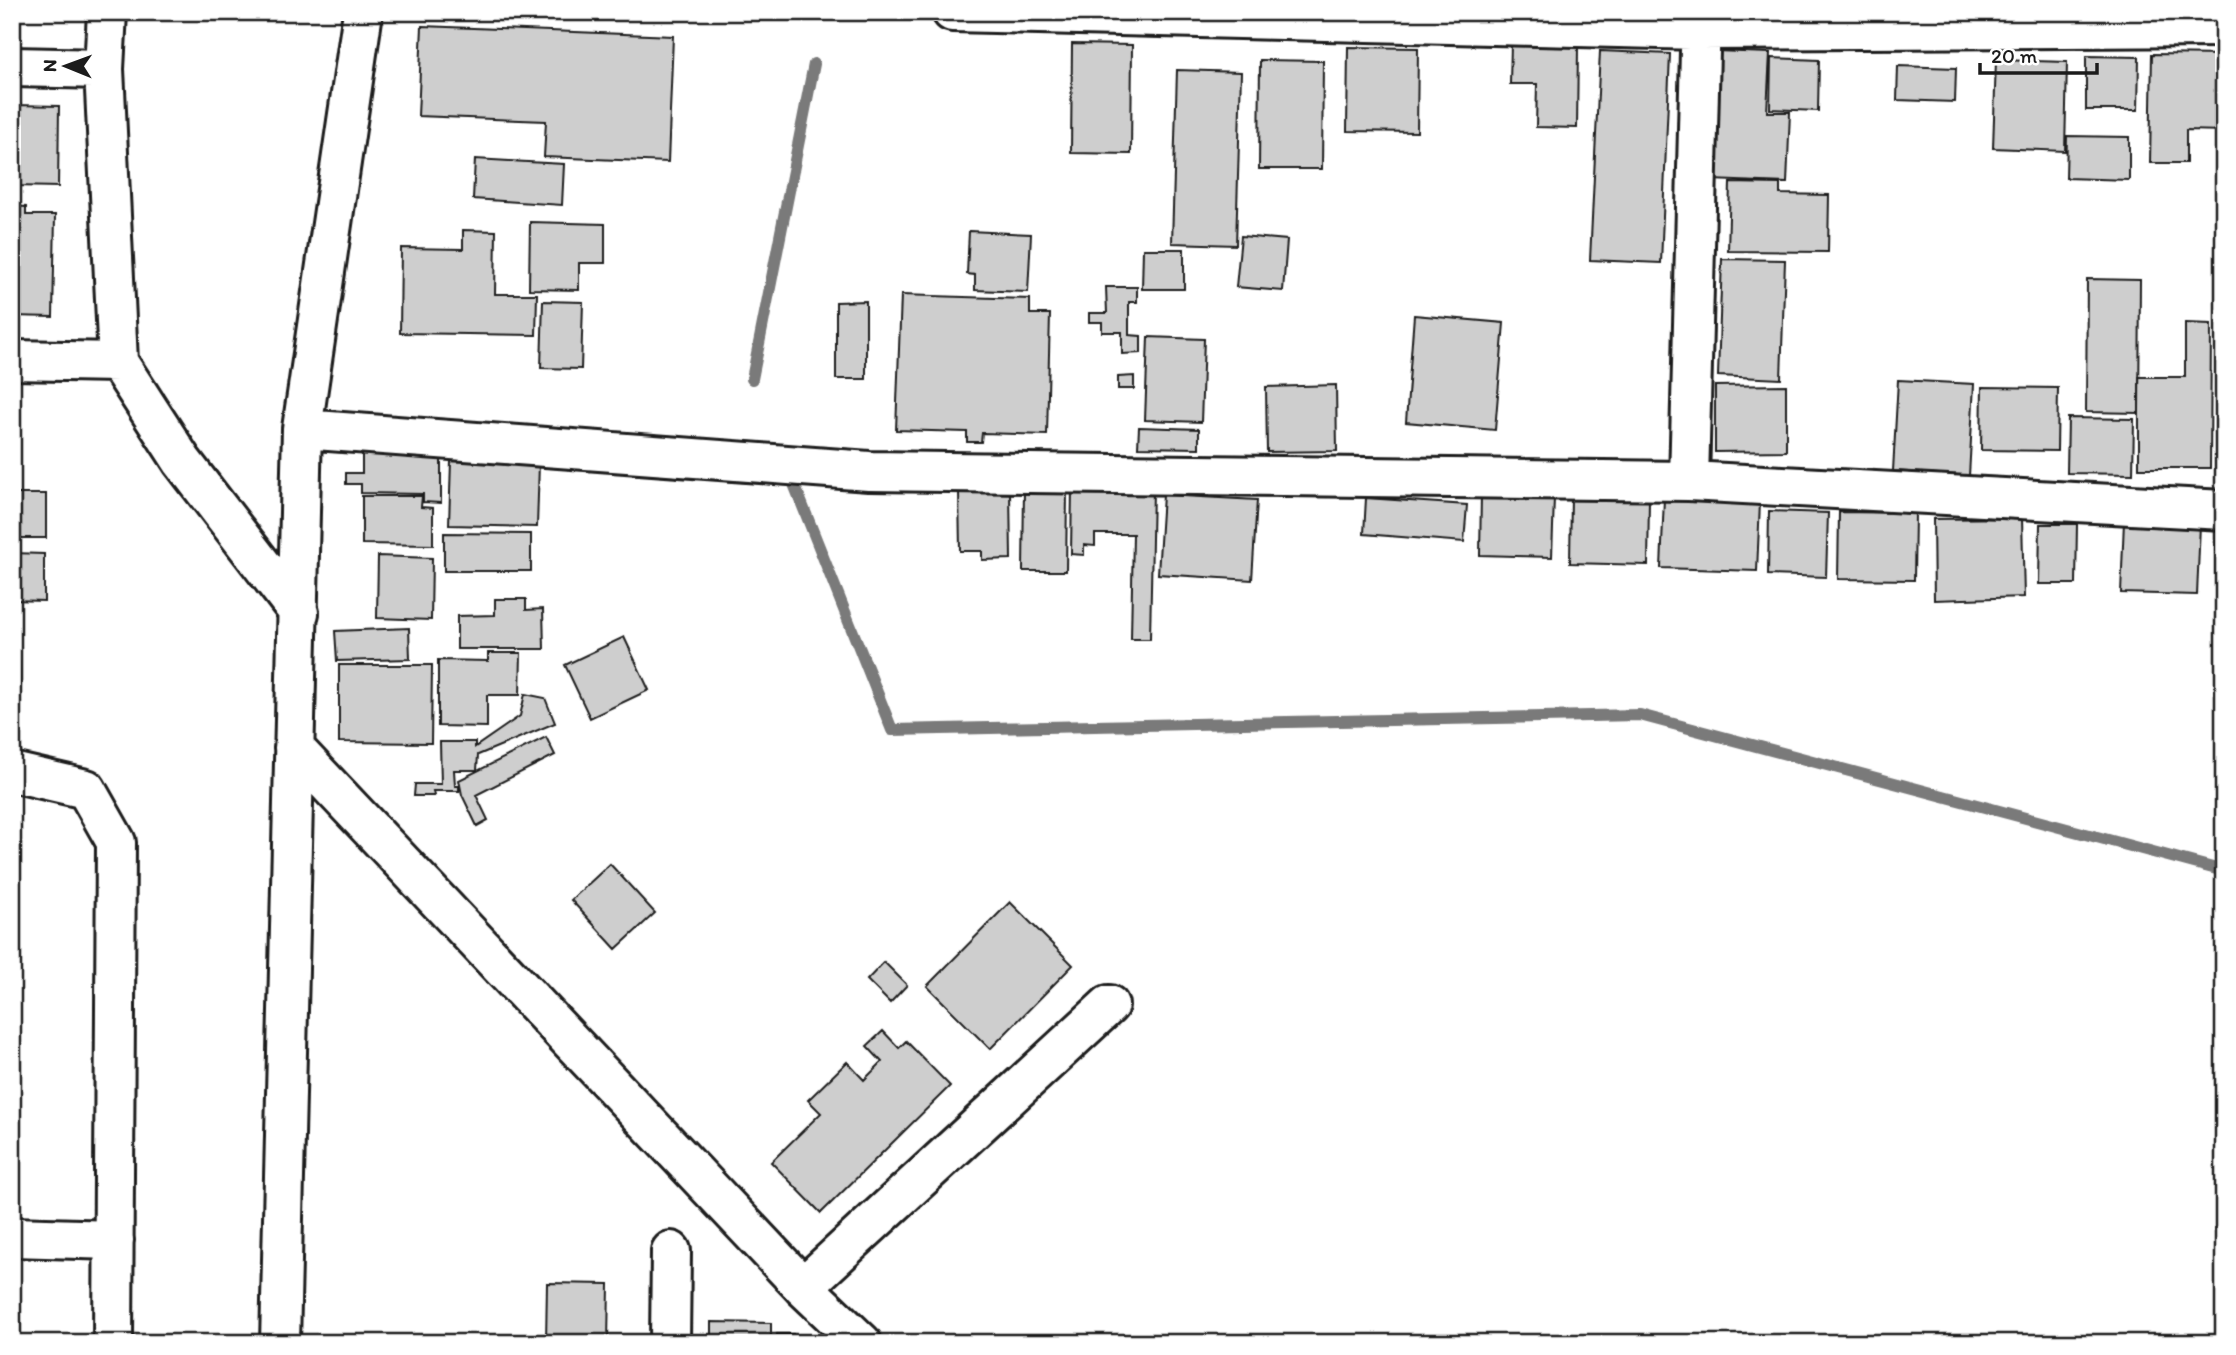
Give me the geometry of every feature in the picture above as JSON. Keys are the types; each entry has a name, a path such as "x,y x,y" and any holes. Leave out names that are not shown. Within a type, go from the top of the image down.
{"street":[{"path":"107,12 104,69 118,362 182,461 299,613"},
{"path":"280,1343 302,429 363,12"},
{"path":"952,12 2224,27"},
{"path":"1689,481 1700,21"},
{"path":"12,67 104,69"},
{"path":"12,360 118,362"},
{"path":"302,429 869,471 1689,481 2224,510"},
{"path":"294,748 803,1287 862,1343"},
{"path":"12,772 86,789 116,842 113,1343"},
{"path":"803,1287 1109,1005"},
{"path":"12,1237 114,1240"},
{"path":"670,1343 671,1251"}],"building":[{"path":"422,26 673,36 668,162 544,157 546,121 418,116"},
{"path":"1072,44 1132,45 1131,154 1071,153"},
{"path":"1511,44 1578,46 1577,128 1536,127 1537,84 1510,84"},
{"path":"1348,47 1418,48 1417,132 1347,131"},
{"path":"1600,51 1670,54 1661,263 1590,260"},
{"path":"1715,51 1770,53 1767,112 1790,112 1787,183 1711,180"},
{"path":"2152,54 2224,55 2224,131 2186,130 2186,163 2150,163"},
{"path":"2086,56 2139,57 2138,110 2086,110"},
{"path":"1771,58 1819,60 1818,111 1770,109"},
{"path":"1260,60 1323,61 1322,169 1259,169"},
{"path":"1996,60 2067,62 2065,151 1993,148"},
{"path":"1898,66 1956,68 1955,102 1897,100"},
{"path":"1177,70 1241,72 1236,245 1172,243"},
{"path":"16,105 59,106 58,187 14,186"},
{"path":"2067,136 2129,137 2129,180 2066,178"},
{"path":"475,159 564,164 562,205 473,199"},
{"path":"1730,183 1780,184 1780,194 1829,195 1828,252 1728,251"},
{"path":"12,206 26,207 26,215 55,215 53,317 12,316"},
{"path":"530,222 605,224 605,263 579,263 579,290 529,289"},
{"path":"463,230 496,231 495,294 537,294 536,335 400,333 401,248 463,249"},
{"path":"969,231 1031,234 1028,292 975,290 975,275 967,274"},
{"path":"1241,236 1287,240 1283,291 1236,287"},
{"path":"1143,249 1184,249 1184,289 1142,289"},
{"path":"1722,259 1785,260 1781,379 1718,376"},
{"path":"2087,279 2140,280 2139,413 2086,412"},
{"path":"1106,287 1137,287 1137,302 1129,302 1129,335 1141,336 1141,353 1122,354 1122,332 1102,332 1102,322 1089,322 1089,313 1107,313"},
{"path":"901,295 1030,299 1030,314 1050,314 1047,435 982,433 981,442 967,442 967,432 896,430"},
{"path":"543,301 583,302 581,369 541,368"},
{"path":"866,301 866,379 836,379 836,302"},
{"path":"1414,315 1504,323 1495,430 1406,422"},
{"path":"2185,323 2211,324 2210,468 2139,468 2139,377 2185,377"},
{"path":"1148,337 1204,339 1201,422 1145,420"},
{"path":"1134,376 1134,389 1118,389 1118,377"},
{"path":"1898,380 1974,384 1969,476 1893,471"},
{"path":"1336,385 1337,451 1267,452 1266,387"},
{"path":"1786,385 1786,451 1715,452 1715,386"},
{"path":"1982,387 2058,388 2057,451 1981,450"},
{"path":"2068,418 2134,419 2133,474 2067,473"},
{"path":"1139,427 1199,429 1199,448 1138,447"},
{"path":"362,454 441,454 441,503 423,502 423,494 361,493 361,484 346,484 346,473 362,473"},
{"path":"451,461 539,463 537,527 449,525"},
{"path":"1072,488 1153,489 1150,639 1131,639 1133,534 1095,534 1095,546 1084,545 1084,555 1071,554"},
{"path":"1024,489 1067,490 1066,571 1023,571"},
{"path":"959,491 1010,491 1011,559 982,560 982,551 960,551"},
{"path":"12,494 46,494 46,538 12,538"},
{"path":"1163,495 1257,500 1252,580 1158,574"},
{"path":"1481,495 1554,497 1552,557 1480,555"},
{"path":"362,496 422,496 421,507 433,508 433,545 362,544"},
{"path":"1571,497 1649,499 1648,565 1570,563"},
{"path":"1366,498 1467,505 1464,542 1364,534"},
{"path":"1664,498 1760,502 1757,571 1661,568"},
{"path":"1769,511 1828,513 1826,577 1768,575"},
{"path":"1839,512 1915,513 1914,580 1838,579"},
{"path":"2022,518 2024,597 1934,600 1933,519"},
{"path":"2124,521 2200,524 2197,595 2121,593"},
{"path":"2217,523 2224,523 2224,575 2216,574"},
{"path":"2040,524 2077,524 2076,584 2039,584"},
{"path":"444,533 531,534 531,571 444,571"},
{"path":"12,553 44,554 44,601 12,600"},
{"path":"378,556 432,558 431,620 377,618"},
{"path":"495,599 526,599 526,610 543,609 544,649 457,649 457,616 495,615"},
{"path":"409,628 410,659 337,661 335,631"},
{"path":"624,637 649,690 590,718 565,665"},
{"path":"488,653 521,653 520,695 487,695 487,727 438,726 438,660 488,661"},
{"path":"12,662 19,662 20,718 12,718"},
{"path":"339,665 432,665 431,743 339,742"},
{"path":"525,694 545,698 555,723 478,755 477,770 454,770 455,786 459,786 459,791 433,791 434,796 414,796 415,784 441,784 440,742 475,742 475,747 520,716"},
{"path":"546,737 555,755 476,795 488,820 477,826 462,795 459,780"},
{"path":"610,864 655,913 616,949 571,900"},
{"path":"1010,902 1073,965 990,1049 927,986"},
{"path":"884,962 907,985 890,1003 867,980"},
{"path":"883,1031 899,1048 906,1041 950,1086 821,1213 771,1162 821,1113 808,1100 847,1062 864,1080 882,1062 867,1046"},
{"path":"547,1283 609,1284 608,1343 546,1343"},
{"path":"711,1322 771,1323 771,1343 711,1343"},
{"path":"777,1334 793,1334 793,1343 777,1343"}],"waterway":[{"path":"752,379 814,64"},
{"path":"794,484 892,730 1640,715 2224,871"}]}
